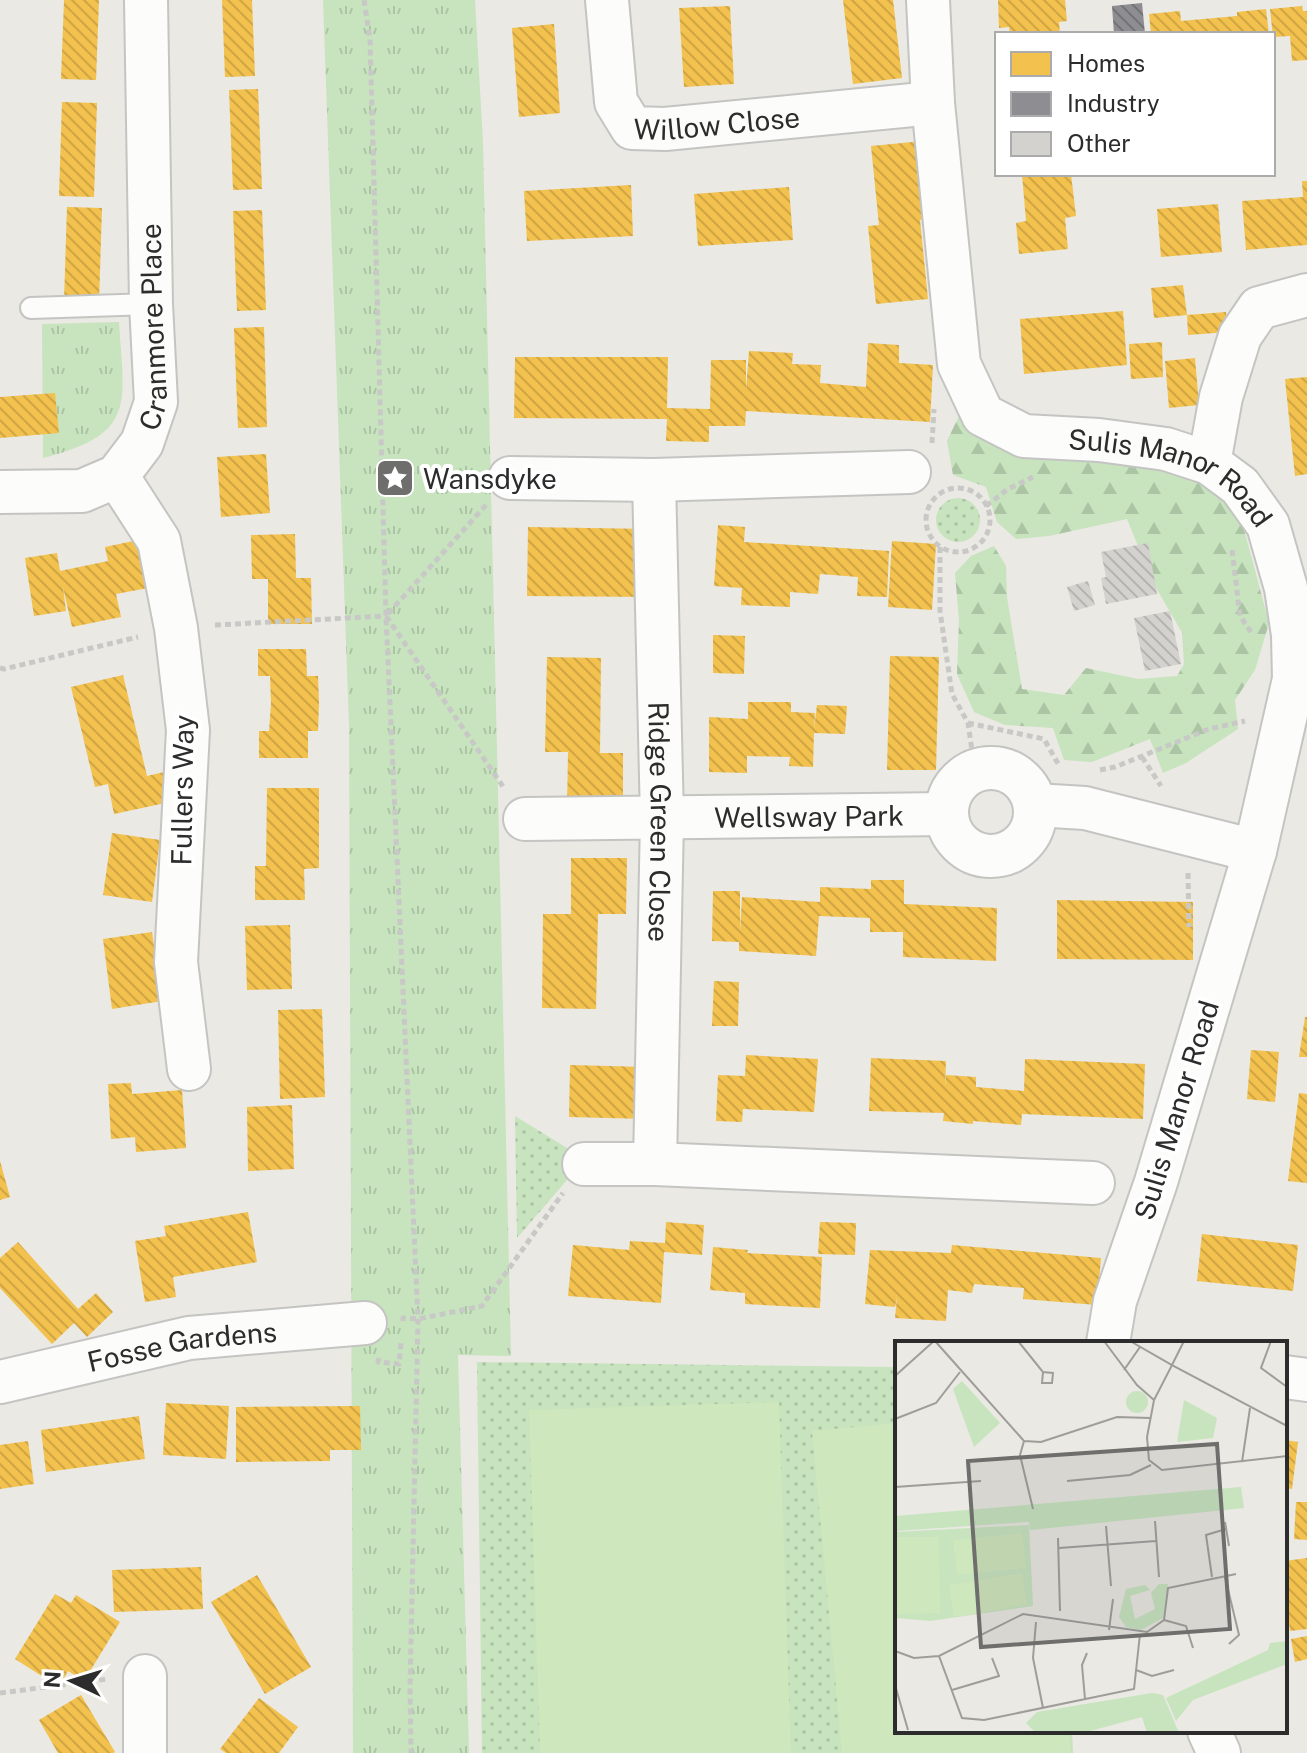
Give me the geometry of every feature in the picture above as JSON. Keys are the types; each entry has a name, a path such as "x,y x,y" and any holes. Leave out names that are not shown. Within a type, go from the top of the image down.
{"street":[{"name":"Cranmore Place","path":"117,476 142,443 156,402 151,304 146,0"},
{"name":"Willow Close","path":"607,0 616,102 632,128 665,129 933,103"},
{"name":"Sulis Manor Road","path":"932,8 933,103 959,364 983,415 1024,436 1099,440 1166,449 1209,463 1240,486 1268,525 1300,635 1294,679 1255,851 1156,1182 1115,1301 1108,1341"},
{"path":"1209,463 1221,397 1240,336 1259,308 1307,295"},
{"path":"510,478 654,480 909,472"},
{"path":"0,492 82,491 117,476"},
{"name":"Fullers Way","path":"117,476 159,541 178,642 188,730 176,962 189,1069"},
{"name":"Ridge Green Close","path":"654,480 662,819 655,1164"},
{"path":"988,768 1013,774 1031,792 1035,819 1030,833 1010,853 996,857 981,856 957,841 950,828 948,801 954,788 975,771 988,768"},
{"path":"1035,805 1085,808 1255,851"},
{"name":"Wellsway Park","path":"525,819 947,814"},
{"path":"584,1164 655,1164 1093,1183"},
{"name":"Fosse Gardens","path":"0,1382 189,1338 384,1321"},
{"path":"1287,1377 1307,1380"},
{"path":"145,1676 145,1753"},
{"path":"1210,1733 1219,1753"}],"lane":[{"path":"31,308 151,304"}],"path":[{"path":"364,0 370,39 386,616 418,1319 411,1753"},
{"path":"345,617 386,616 510,478"},
{"path":"940,547 950,551 970,550 985,536 989,526 986,506 971,491 951,489 933,500 926,520 927,531 940,547 940,611 952,694 968,723 975,771"},
{"path":"386,616 525,819"},
{"path":"1090,771 1115,767 1209,729 1285,712"},
{"path":"968,723 1044,739 1064,775"},
{"path":"1142,757 1172,802 1187,832 1189,940"},
{"path":"384,1321 418,1319 482,1306 584,1164"},
{"path":"0,1693 145,1676"}],"green space":[{"path":"323,0 475,0 483,144 511,1356 458,1355 469,1753 353,1753 349,725"},
{"path":"119,322 122,395 118,412 110,426 95,438 43,458 42,324"},
{"path":"959,416 978,426 998,448 1044,459 1142,460 1193,469 1241,518 1269,623 1255,670 1235,700 1238,729 1186,763 1163,773 1150,739 1092,762 1064,760 1053,728 1005,725 974,712 957,674 959,621 955,573 971,556 994,546 1006,566 1007,597 1022,689 1064,695 1086,668 1138,679 1177,676 1184,664 1182,632 1153,583 1127,519 1049,536 1016,539 997,522 986,487 953,475 947,441"},
{"path":"958,498 973,505 980,520 973,535 958,542 943,535 936,520 943,505"},
{"path":"515,1116 567,1148 567,1180 517,1238"},
{"path":"477,1362 895,1367 895,1733 1072,1733 1073,1753 482,1753"},
{"path":"779,1402 791,1753 540,1753 529,1410"},
{"path":"895,1423 895,1733 1069,1733 1071,1753 842,1753 812,1431"}],"building: Homes":[{"path":"64,0 99,0 96,80 61,79"},
{"path":"222,0 252,0 255,76 225,77"},
{"path":"843,0 893,0 902,78 853,84"},
{"path":"998,0 1065,0 1067,21 1059,22 1060,32 1010,32 1009,27 999,28"},
{"path":"730,6 734,84 684,87 679,8"},
{"path":"1302,6 1303,11 1307,11 1307,60 1292,61 1290,36 1275,37 1270,9"},
{"path":"1266,9 1269,32 1151,32 1149,14 1180,11 1181,21 1237,16 1237,12"},
{"path":"554,24 560,113 519,117 512,28"},
{"path":"258,89 262,189 233,190 229,90"},
{"path":"62,102 97,103 94,197 59,196"},
{"path":"923,141 931,219 920,220 928,299 876,304 868,226 879,225 871,146"},
{"path":"1022,176 1071,176 1076,216 1065,218 1068,249 1019,254 1016,223 1026,221"},
{"path":"1302,181 1307,181 1307,245 1246,250 1242,201 1303,197"},
{"path":"631,185 633,236 527,241 524,191"},
{"path":"789,187 793,240 698,246 694,194"},
{"path":"1218,204 1222,252 1161,257 1157,209"},
{"path":"67,207 102,208 99,302 64,301"},
{"path":"262,210 266,310 237,311 233,211"},
{"path":"1183,285 1187,315 1154,318 1151,288"},
{"path":"1123,311 1127,365 1024,374 1020,319"},
{"path":"1226,312 1228,332 1188,335 1187,315"},
{"path":"264,327 267,427 238,428 234,328"},
{"path":"1162,342 1163,377 1131,379 1129,344"},
{"path":"868,343 899,345 899,363 933,365 930,422 746,411 745,426 709,426 709,442 666,441 667,419 514,418 515,357 668,357 667,408 710,409 711,360 746,360 746,390 749,351 793,353 792,364 821,365 820,383 866,387"},
{"path":"1195,358 1199,405 1169,408 1165,361"},
{"path":"1307,377 1307,474 1295,476 1285,379"},
{"path":"55,393 59,433 0,438 0,397"},
{"path":"266,454 270,513 221,517 217,457"},
{"path":"718,525 745,527 744,542 889,551 887,597 857,596 858,577 820,574 818,594 790,592 790,607 741,605 742,588 714,586"},
{"path":"528,527 651,529 651,597 527,596"},
{"path":"295,534 296,578 311,578 312,624 268,624 268,579 252,579 251,535"},
{"path":"138,540 148,588 116,594 121,617 72,627 63,587 66,611 34,616 25,558 57,553 60,571 108,561 105,547"},
{"path":"892,541 936,544 932,610 888,607"},
{"path":"713,635 745,636 744,674 713,673"},
{"path":"258,649 306,649 307,676 318,676 319,703 318,731 308,731 308,758 259,758 259,731 269,731 271,704 270,676 258,676"},
{"path":"890,656 939,657 936,770 887,770"},
{"path":"547,657 601,658 600,753 623,753 623,810 567,809 568,752 545,752"},
{"path":"123,675 147,776 164,772 170,802 114,814 108,784 95,787 71,687"},
{"path":"748,702 791,702 791,712 815,713 814,729 817,705 847,706 845,734 814,733 813,767 789,766 790,757 747,756 747,773 709,772 709,717 748,719"},
{"path":"267,788 319,788 319,868 304,869 305,900 255,900 255,866 266,866"},
{"path":"112,833 160,840 152,902 103,895"},
{"path":"571,858 627,858 626,914 598,914 596,1009 542,1008 543,914 571,914"},
{"path":"871,880 904,880 904,904 997,908 996,961 903,957 903,932 870,932 870,918 819,916 816,956 739,951 739,942 712,941 713,891 740,891 740,932 742,897 820,902 820,887 871,889"},
{"path":"1057,900 1193,902 1193,960 1057,959"},
{"path":"290,925 292,989 247,990 245,926"},
{"path":"152,932 162,1001 112,1009 103,939"},
{"path":"714,981 739,982 738,1026 712,1026"},
{"path":"322,1009 325,1097 280,1099 278,1010"},
{"path":"1305,1017 1307,1057 1299,1057"},
{"path":"1251,1050 1279,1052 1275,1102 1247,1099"},
{"path":"746,1055 818,1059 814,1112 743,1109 742,1122 716,1121 718,1075 745,1076"},
{"path":"871,1058 946,1061 945,1087 946,1075 976,1077 976,1087 1024,1091 1025,1059 1145,1064 1143,1119 1022,1114 1021,1125 973,1121 973,1124 943,1121 944,1113 869,1111"},
{"path":"570,1065 648,1067 646,1119 569,1117"},
{"path":"131,1083 132,1094 182,1090 186,1148 136,1152 135,1137 111,1139 108,1084"},
{"path":"1299,1093 1307,1094 1307,1183 1288,1181"},
{"path":"292,1105 294,1169 248,1171 247,1107"},
{"path":"0,1161 10,1197 0,1200"},
{"path":"248,1212 257,1262 173,1277 176,1297 145,1302 135,1241 166,1236 164,1226"},
{"path":"666,1222 704,1225 702,1255 664,1252 661,1303 568,1296 573,1245 629,1250 630,1241 665,1243"},
{"path":"820,1222 856,1223 855,1255 818,1254"},
{"path":"1202,1234 1298,1245 1293,1291 1197,1281"},
{"path":"18,1242 78,1309 96,1293 113,1312 87,1337 74,1323 52,1344 0,1288 0,1258"},
{"path":"952,1245 1101,1258 1097,1305 1023,1299 1024,1288 974,1284 972,1293 948,1290 946,1321 895,1318 897,1297 895,1307 865,1304 870,1250 951,1253"},
{"path":"713,1247 748,1250 747,1253 822,1257 820,1308 745,1304 745,1293 710,1290"},
{"path":"166,1403 229,1406 226,1459 163,1455"},
{"path":"360,1406 361,1450 330,1450 330,1461 236,1462 236,1407"},
{"path":"139,1416 145,1459 46,1472 41,1430"},
{"path":"1287,1440 1298,1442 1292,1489 1287,1488"},
{"path":"28,1441 34,1484 0,1489 0,1445"},
{"path":"1296,1502 1307,1502 1307,1540 1294,1539"},
{"path":"1307,1558 1307,1629 1290,1631 1287,1561"},
{"path":"201,1567 203,1609 114,1612 112,1570"},
{"path":"257,1575 311,1667 265,1694 211,1602"},
{"path":"55,1594 71,1603 76,1595 120,1622 84,1681 68,1671 59,1687 15,1659"},
{"path":"1307,1636 1307,1659 1295,1662 1291,1639"},
{"path":"81,1695 115,1752 58,1753 39,1720"},
{"path":"259,1698 298,1727 279,1753 226,1753 220,1749"}],"building: Industry":[{"path":"1142,3 1145,32 1114,32 1112,6"}],"building: Other":[{"path":"1148,543 1157,594 1106,604 1101,578 1106,577 1101,552"},
{"path":"1088,581 1095,605 1074,611 1067,587"},
{"path":"1170,611 1181,664 1145,671 1134,618"}],"place":[{"name":"Wansdyke","path":"395,478"}]}
